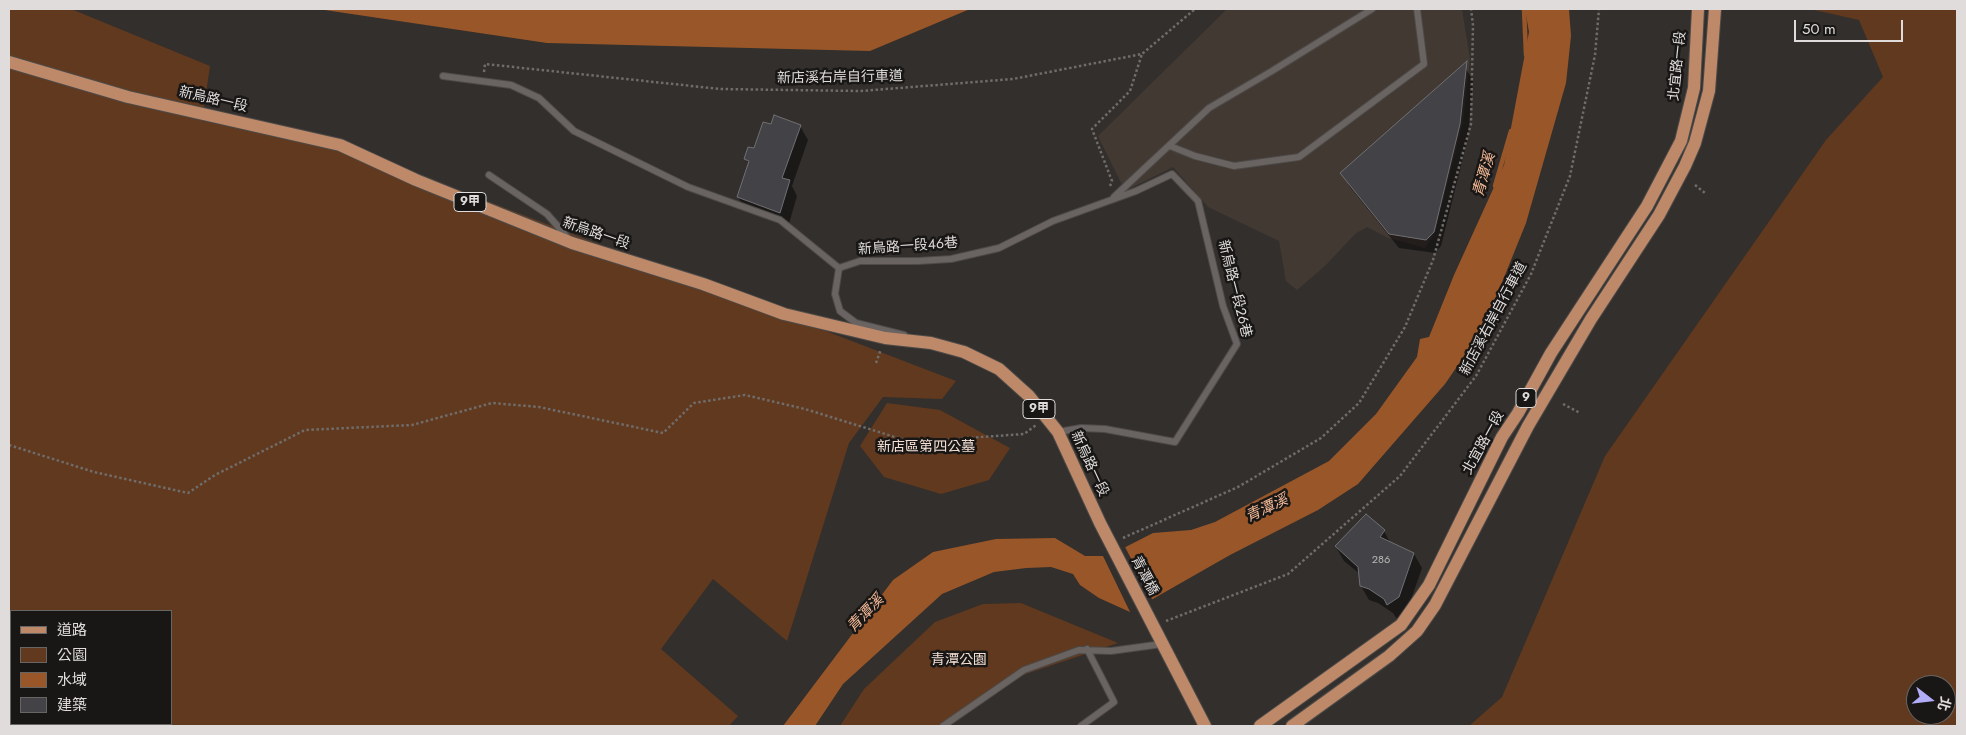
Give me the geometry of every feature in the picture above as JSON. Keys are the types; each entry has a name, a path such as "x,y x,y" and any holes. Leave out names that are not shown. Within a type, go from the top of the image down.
{"main road":[{"name":"北宜路一段","path":"1260,726 1401,624 1428,585 1502,437 1518,413 1551,353 1647,206 1681,141 1694,88 1698,9"},
{"name":"9","path":"1292,726 1390,656 1417,631 1436,605 1528,426 1591,319 1659,215 1696,143 1709,91 1715,9"},
{"name":"新烏路一段","path":"9,62 128,97 340,145 416,180 572,243 703,284 784,314 885,338 932,343 964,352 999,369 1029,396 1047,418 1058,432 1100,523"},
{"name":"青潭橋","path":"1100,523 1162,644"},
{"name":"9甲","path":"1162,644 1205,726"}],"lane":[{"path":"1111,200 1209,108 1372,9"},
{"path":"1170,146 1195,156 1234,166 1299,157 1424,64 1417,9"},
{"path":"443,76 510,84 539,98 574,130 688,187 780,220 839,268 835,294 840,311 856,323 932,343"},
{"name":"新烏路一段26巷","path":"1058,432 1081,428 1105,429 1175,442 1237,344 1223,306 1198,201 1172,174 1136,191 1111,200"},
{"path":"488,175 547,214 572,243"},
{"name":"新烏路一段46巷","path":"839,268 860,261 951,259 999,248 1053,221 1111,200"},
{"path":"943,726 1024,670 1079,650 1111,651 1162,644"},
{"path":"1081,726 1114,702 1087,649"}],"path":[{"name":"新店溪右岸自行車道","path":"483,81 485,64 720,89 861,91 1013,79 1142,54 1195,9"},
{"path":"1110,544 1238,487 1321,438 1359,403 1405,327 1433,260 1471,124 1473,25 1471,9"},
{"name":"新店溪右岸自行車道","path":"1153,626 1288,574 1400,476 1476,376 1531,274 1570,176 1596,55 1599,9"},
{"path":"1100,204 1112,181 1092,129 1130,91 1142,54"},
{"path":"1695,185 1705,193"},
{"path":"9,445 94,472 188,493 215,475 305,430 412,425 492,403 539,407 663,432 694,403 745,395 805,409 911,442 1024,434 1047,418"},
{"path":"1563,404 1580,413"}],"shaded area":[{"path":"1227,9 1462,9 1470,59 1463,122 1435,233 1425,248 1388,238 1367,227 1355,234 1326,265 1297,290 1286,281 1279,241 1208,207 1173,167 1125,191 1098,136"}],"green space":[{"path":"9,9 71,9 210,66 202,121 354,150 956,381 942,399 883,397 849,443 787,641 713,579 661,649 738,716 729,726 9,726"},
{"path":"1810,9 1957,9 1957,726 1469,726 1502,697 1605,456 1826,140 1883,77 1859,20"},
{"name":"新店區第四公墓","path":"887,403 940,410 1010,448 989,480 941,494 884,477 860,446"},
{"name":"青潭公園","path":"1021,603 1118,643 1011,679 942,726 840,726 864,689 935,622 983,604"}],"water":[{"path":"318,9 970,9 870,51 547,43"},
{"path":"1525,9 1569,9 1571,36 1566,83 1526,223 1484,327 1445,384 1358,484 1318,510 1230,555 1130,612 1099,598 1080,585 1073,574 1051,567 994,572 942,594 843,684 815,726 783,726 893,580 933,552 996,539 1055,538 1085,556 1108,556 1153,533 1191,530 1215,522 1329,461 1376,414 1417,357 1420,339 1429,337 1454,275 1504,165 1529,32"}],"pier":[{"path":"1124,545 1153,601 1131,614 1102,554 1108,554"}],"building":[{"path":"1467,61 1460,124 1434,232 1426,240 1389,234 1340,173"},
{"path":"774,115 801,125 782,178 790,180 780,213 737,197 749,161 744,159 748,147 754,148 763,122 771,124"},
{"path":"1366,514 1385,530 1380,537 1414,553 1399,597 1387,605 1384,599 1369,589 1360,586 1358,567 1335,546"}],"waterway":[{"name":"青潭溪","path":"1524,9 1526,55"},
{"name":"青潭溪","path":"1495,186 1511,131"}]}
